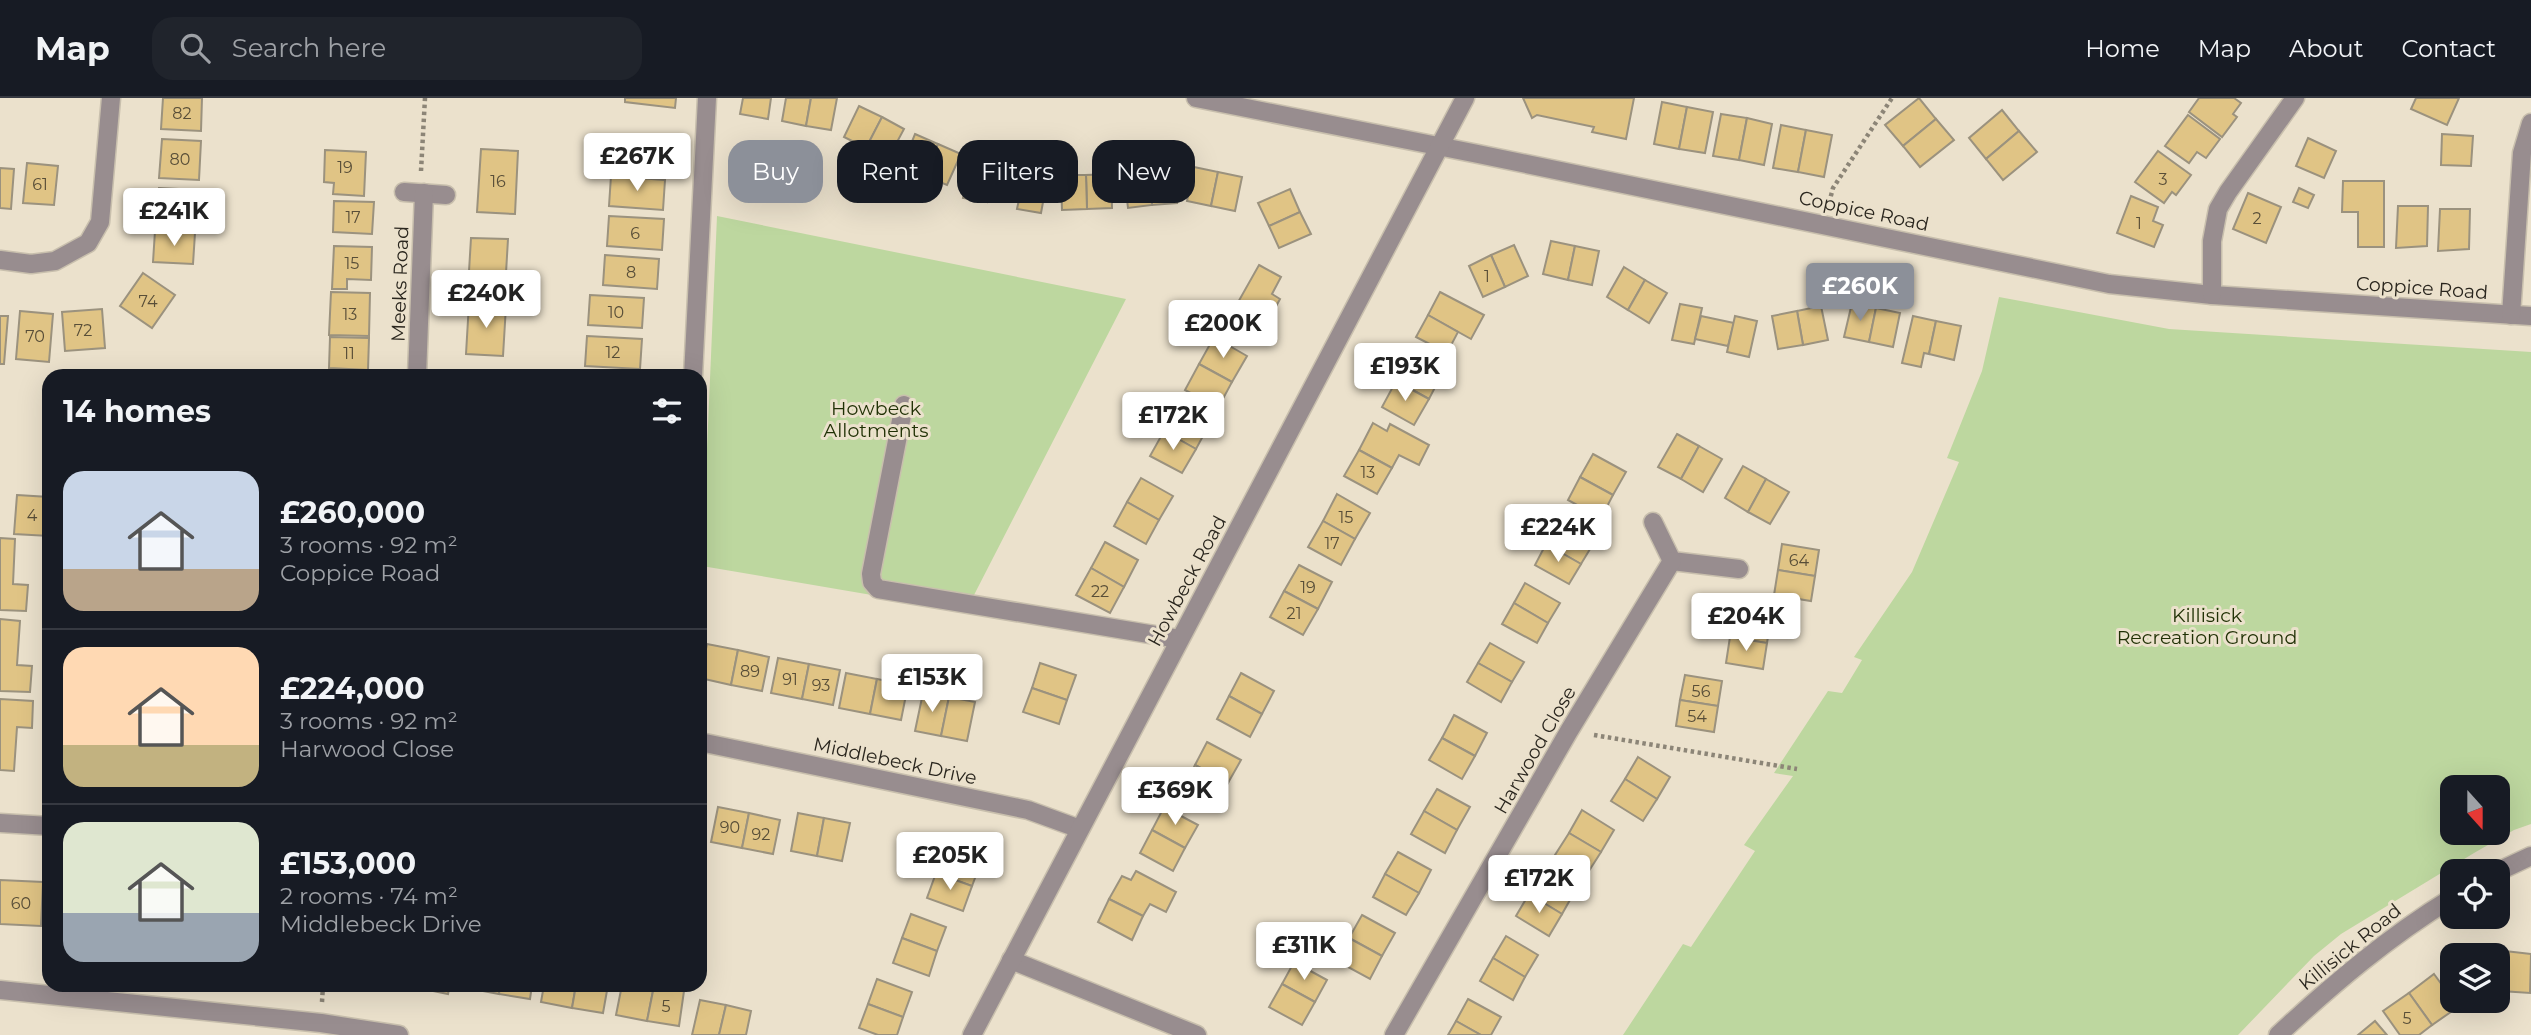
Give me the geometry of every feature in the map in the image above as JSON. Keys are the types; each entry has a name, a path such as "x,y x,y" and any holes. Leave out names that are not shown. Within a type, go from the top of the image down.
{"street":[{"path":"0,261 32,264 55,261 88,243 100,222 111,98"},
{"path":"693,369 707,98"},
{"name":"Coppice Road","path":"1196,98 2109,284 2212,296 2531,316"},
{"name":"Howbeck Road","path":"972,1035 1465,98"},
{"path":"2212,296 2212,241 2218,209 2295,98"},
{"path":"2511,315 2522,153 2531,123"},
{"path":"416,193 446,195"},
{"name":"Meeks Road","path":"416,193 417,369"},
{"path":"904,405 871,574 872,582 878,589 1179,639"},
{"path":"1653,522 1672,561 1739,569"},
{"name":"Harwood Close","path":"1394,1035 1569,731 1672,561"},
{"name":"Middlebeck Drive","path":"707,743 1028,810 1080,829"},
{"path":"0,823 42,826"},
{"path":"2510,866 2531,856"},
{"name":"Killisick Road","path":"2278,1035 2357,964 2440,905"},
{"path":"1011,960 1197,1035"},
{"path":"0,990 321,1023 399,1035"}],"path":[{"path":"416,193 425,98"},
{"path":"1824,225 1833,188 1892,98"},
{"path":"1569,731 1797,769"}],"green space":[{"name":"Howbeck Allotments","path":"717,216 1126,299 974,595 1150,625 1141,641 707,567 707,449"},
{"name":"Killisick Recreation Ground","path":"1999,297 2169,329 2531,352 2531,824 2510,832 2510,775 2440,775 2440,845 2488,845 2464,859 2440,859 2440,874 2341,934 2314,956 2238,1035 1623,1035 1683,944 1691,947 1755,851 1744,845 1793,776 1774,773 1828,691 1842,693 1862,660 1854,657 1912,572 1959,462 1947,458 1982,371"}],"building":[{"path":"163,98 202,98 201,131 161,129"},
{"path":"625,98 676,98 675,108 625,102"},
{"path":"743,98 771,98 768,119 740,114"},
{"path":"786,98 811,98 806,126 782,121"},
{"path":"811,98 837,98 831,130 806,126"},
{"path":"1523,98 1634,98 1626,139 1592,132 1594,127 1537,115 1532,118"},
{"path":"1919,98 1936,119 1903,146 1885,125"},
{"path":"2199,98 2234,98 2241,103 2233,114 2237,117 2222,137 2189,112"},
{"path":"2416,98 2459,98 2447,125 2411,109"},
{"path":"1662,102 1687,107 1679,149 1654,144"},
{"path":"859,106 882,117 870,140 850,140 844,137"},
{"path":"1687,107 1713,112 1705,153 1679,149"},
{"path":"2002,110 2019,131 1986,159 1969,138"},
{"path":"1721,114 1747,118 1739,160 1713,156"},
{"path":"2188,115 2220,139 2206,158 2197,152 2189,163 2165,146"},
{"path":"882,117 904,129 898,140 870,140"},
{"path":"1747,118 1772,124 1764,165 1739,160"},
{"path":"1936,119 1954,140 1920,167 1903,146"},
{"path":"1781,125 1806,130 1798,172 1773,168"},
{"path":"1806,130 1832,135 1824,177 1798,172"},
{"path":"2019,131 2037,152 2003,180 1986,159"},
{"path":"915,134 929,140 913,140"},
{"path":"2442,134 2473,136 2471,166 2441,165"},
{"path":"614,137 669,140 667,170 612,167"},
{"path":"2308,138 2336,151 2324,178 2296,166"},
{"path":"162,139 201,141 199,180 159,178"},
{"path":"943,146 957,152 957,163 947,185 943,183"},
{"path":"481,149 518,151 515,214 477,212"},
{"path":"325,150 366,152 364,196 333,194 334,183 324,182"},
{"path":"2158,151 2191,175 2176,195 2172,192 2164,203 2135,182"},
{"path":"27,163 58,166 54,205 23,203"},
{"path":"1195,167 1218,172 1211,206 1195,203"},
{"path":"0,168 14,169 11,209 0,208"},
{"path":"1218,172 1242,177 1235,211 1211,206"},
{"path":"1078,175 1086,175 1087,209 1062,210 1062,203 1078,203"},
{"path":"1086,175 1092,175 1092,203 1112,203 1112,208 1087,209"},
{"path":"611,176 665,180 663,210 609,206"},
{"path":"2343,181 2384,181 2384,247 2358,247 2358,212 2342,212"},
{"path":"159,188 198,190 197,221 157,219"},
{"path":"2299,188 2314,195 2308,208 2293,202"},
{"path":"1290,189 1300,212 1269,226 1258,203"},
{"path":"2248,193 2281,207 2266,243 2233,229"},
{"path":"2131,196 2158,207 2153,221 2163,225 2154,247 2117,233"},
{"path":"334,201 374,202 372,234 333,232"},
{"path":"1018,203 1043,203 1041,213 1017,209"},
{"path":"1127,203 1152,203 1152,205 1128,208"},
{"path":"2398,206 2428,206 2427,246 2396,248"},
{"path":"2440,209 2470,209 2469,249 2438,251"},
{"path":"1300,212 1311,234 1279,248 1269,226"},
{"path":"609,216 664,219 662,250 607,246"},
{"path":"155,231 195,233 193,264 153,262"},
{"path":"471,238 508,239 505,290 468,288"},
{"path":"1551,241 1575,246 1568,280 1543,274"},
{"path":"1514,245 1528,276 1505,287 1491,255"},
{"path":"334,246 372,247 371,280 347,279 347,289 332,289"},
{"path":"1575,246 1599,251 1592,285 1568,280"},
{"path":"605,255 659,259 657,289 603,285"},
{"path":"1491,255 1505,287 1483,297 1469,266"},
{"path":"1259,265 1281,277 1272,294 1280,299 1268,321 1237,304"},
{"path":"1624,267 1645,280 1628,310 1607,297"},
{"path":"143,273 175,295 152,328 120,306"},
{"path":"1645,280 1667,293 1649,323 1628,310"},
{"path":"331,292 370,293 369,336 329,335"},
{"path":"1440,292 1484,315 1471,339 1428,315"},
{"path":"590,295 644,298 642,328 588,325"},
{"path":"469,303 506,306 503,356 466,354"},
{"path":"1852,303 1876,308 1869,342 1844,337"},
{"path":"1237,304 1268,321 1256,342 1225,326"},
{"path":"1680,304 1702,308 1694,344 1672,340"},
{"path":"1821,306 1828,340 1803,345 1797,311"},
{"path":"1876,308 1900,313 1893,347 1869,342"},
{"path":"102,309 105,348 65,351 62,312"},
{"path":"20,311 53,314 49,362 16,359"},
{"path":"1797,311 1803,345 1778,349 1772,316"},
{"path":"1428,315 1458,332 1447,353 1416,337"},
{"path":"0,316 8,316 4,364 0,364"},
{"path":"1701,316 1734,323 1728,346 1695,339"},
{"path":"1735,316 1757,321 1749,357 1727,352"},
{"path":"1913,316 1936,321 1929,354 1924,353 1921,367 1902,363"},
{"path":"1936,321 1961,326 1954,360 1929,354"},
{"path":"587,336 642,339 640,369 585,366"},
{"path":"330,337 369,338 368,369 329,368"},
{"path":"1214,337 1247,356 1232,382 1199,364"},
{"path":"1410,355 1443,372 1429,399 1396,381"},
{"path":"1199,364 1232,382 1218,408 1185,390"},
{"path":"1396,381 1429,399 1414,425 1382,407"},
{"path":"1177,407 1209,425 1196,449 1164,431"},
{"path":"1373,423 1387,431 1390,424 1429,445 1419,465 1399,455 1392,468 1359,450"},
{"path":"1164,431 1196,449 1182,473 1150,456"},
{"path":"1677,434 1699,446 1681,479 1658,467"},
{"path":"1699,446 1722,459 1703,492 1681,479"},
{"path":"1359,450 1392,468 1377,494 1344,476"},
{"path":"1593,454 1626,472 1613,495 1580,477"},
{"path":"1743,466 1766,479 1748,512 1725,498"},
{"path":"1580,477 1613,495 1601,518 1568,500"},
{"path":"1141,478 1173,496 1159,520 1127,502"},
{"path":"1766,479 1789,492 1770,524 1748,512"},
{"path":"1337,494 1370,513 1355,539 1323,521"},
{"path":"17,495 42,497 42,536 14,534"},
{"path":"1127,502 1159,520 1146,544 1114,526"},
{"path":"1323,521 1355,539 1341,565 1308,547"},
{"path":"1558,524 1593,544 1581,564 1546,544"},
{"path":"0,538 15,539 13,584 28,585 26,611 0,610"},
{"path":"1105,542 1138,560 1124,587 1091,568"},
{"path":"1546,544 1581,564 1569,584 1535,565"},
{"path":"1782,544 1819,550 1815,576 1778,570"},
{"path":"1299,565 1332,582 1318,609 1284,591"},
{"path":"1091,568 1124,587 1110,613 1076,595"},
{"path":"1778,570 1815,576 1811,601 1774,595"},
{"path":"1525,583 1560,603 1548,623 1514,603"},
{"path":"1284,591 1318,609 1303,635 1270,617"},
{"path":"1736,600 1765,605 1763,616 1771,618 1767,643 1730,637"},
{"path":"1514,603 1548,623 1537,643 1502,624"},
{"path":"0,619 20,621 17,665 32,666 30,692 0,691"},
{"path":"1730,637 1767,643 1763,669 1726,663"},
{"path":"1490,643 1524,662 1512,682 1478,663"},
{"path":"707,644 738,650 731,685 707,680"},
{"path":"738,650 769,657 762,691 731,685"},
{"path":"778,658 809,664 802,699 771,693"},
{"path":"1040,663 1076,675 1067,700 1032,688"},
{"path":"1478,663 1512,682 1501,702 1467,682"},
{"path":"809,664 840,670 833,705 802,699"},
{"path":"846,673 877,679 870,714 839,708"},
{"path":"1241,673 1274,691 1262,714 1229,696"},
{"path":"1685,675 1722,681 1718,706 1680,700"},
{"path":"877,679 908,685 901,720 870,714"},
{"path":"1032,688 1067,700 1059,724 1023,712"},
{"path":"923,693 949,697 941,736 915,731"},
{"path":"1229,696 1262,714 1250,737 1217,719"},
{"path":"949,697 975,702 967,741 941,736"},
{"path":"0,699 33,701 32,728 17,727 14,771 0,770"},
{"path":"1680,700 1718,706 1714,732 1676,726"},
{"path":"1454,715 1487,733 1475,756 1442,738"},
{"path":"1442,738 1475,756 1462,779 1429,760"},
{"path":"1207,742 1241,760 1228,783 1195,765"},
{"path":"1638,757 1670,777 1657,799 1625,779"},
{"path":"1195,765 1228,783 1216,806 1183,788"},
{"path":"1625,779 1657,799 1643,821 1611,801"},
{"path":"1437,789 1470,807 1457,830 1424,811"},
{"path":"718,807 749,813 742,848 711,842"},
{"path":"1164,807 1198,825 1185,848 1152,830"},
{"path":"1582,810 1614,830 1601,852 1569,833"},
{"path":"1424,811 1457,830 1445,853 1411,834"},
{"path":"749,813 780,820 773,854 742,848"},
{"path":"798,813 824,818 817,856 791,851"},
{"path":"824,818 850,823 842,861 817,856"},
{"path":"1152,830 1185,848 1173,871 1140,853"},
{"path":"1569,833 1601,852 1587,874 1555,855"},
{"path":"945,849 981,862 972,886 936,873"},
{"path":"1398,852 1431,870 1419,893 1385,874"},
{"path":"1136,871 1176,892 1166,912 1150,904 1143,916 1109,899 1122,876 1131,880"},
{"path":"1543,871 1575,891 1562,914 1529,894"},
{"path":"936,873 972,886 963,911 927,898"},
{"path":"1385,874 1419,893 1406,915 1373,897"},
{"path":"0,880 42,882 41,926 0,924"},
{"path":"1529,894 1562,914 1549,936 1516,916"},
{"path":"1109,899 1143,916 1132,940 1098,922"},
{"path":"911,914 946,927 937,951 902,938"},
{"path":"1362,915 1395,933 1382,956 1349,938"},
{"path":"1506,936 1538,955 1525,977 1493,958"},
{"path":"902,938 937,951 929,976 893,963"},
{"path":"1349,938 1382,956 1370,979 1337,961"},
{"path":"2510,952 2531,954 2530,993 2510,992"},
{"path":"1493,958 1525,977 1513,1000 1480,981"},
{"path":"1294,962 1327,980 1315,1002 1282,984"},
{"path":"2434,974 2440,982 2440,1013 2449,1013 2432,1025 2409,993"},
{"path":"877,979 912,992 903,1017 868,1004"},
{"path":"1282,984 1315,1002 1302,1025 1269,1007"},
{"path":"499,992 531,992 530,999"},
{"path":"543,992 575,992 572,1008 541,1002"},
{"path":"575,992 607,992 603,1013 572,1008"},
{"path":"621,992 653,992 647,1021 616,1015"},
{"path":"653,992 684,992 679,1026 647,1021"},
{"path":"2409,993 2432,1025 2419,1035 2400,1035 2383,1011"},
{"path":"1468,999 1501,1017 1491,1035 1481,1035 1456,1021"},
{"path":"700,1000 726,1005 719,1035 692,1035"},
{"path":"868,1004 903,1017 897,1035 878,1035 859,1028"},
{"path":"726,1005 751,1011 746,1035 719,1035"},
{"path":"1456,1021 1481,1035 1448,1035"},
{"path":"2375,1021 2387,1035 2358,1035"}]}
